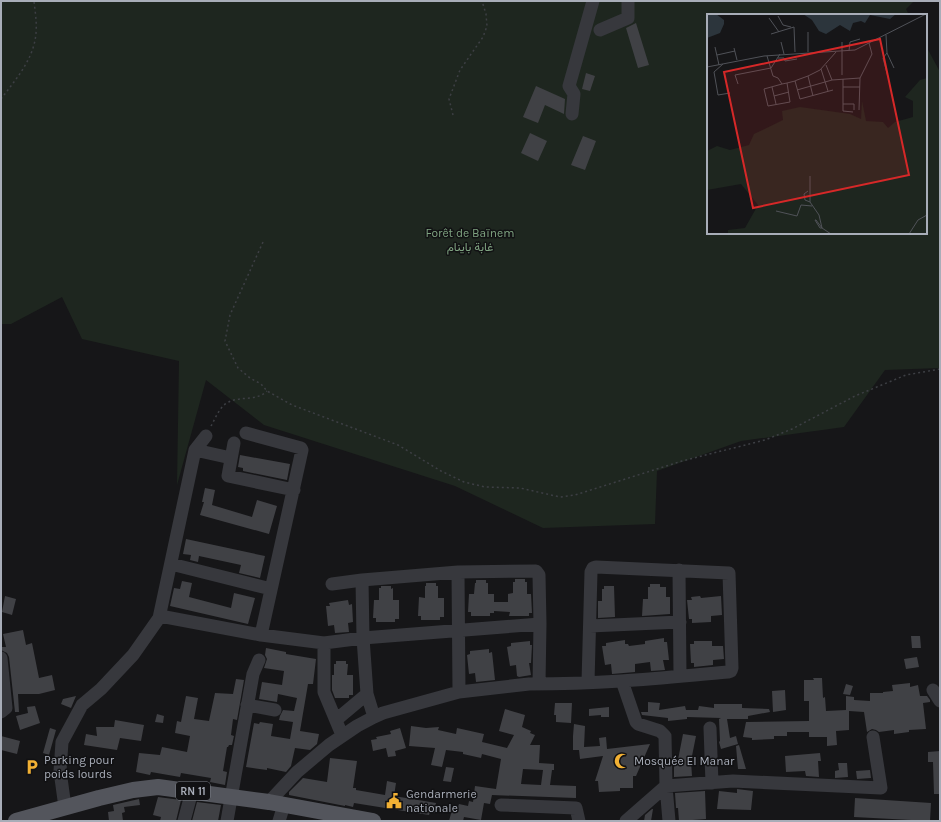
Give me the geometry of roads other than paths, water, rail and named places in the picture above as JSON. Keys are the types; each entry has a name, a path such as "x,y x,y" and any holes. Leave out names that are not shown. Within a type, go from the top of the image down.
{"main road":[{"name":"RN 11","path":"16,821 134,790 158,787 277,803 372,821"}],"street":[{"path":"572,114 574,94 569,86 593,1"},
{"path":"600,30 628,18 628,1"},
{"path":"246,433 301,448 302,450 261,635"},
{"path":"65,807 60,771 62,742 82,705 101,689 133,655 160,616 195,450 206,436"},
{"path":"234,442 228,476 294,490"},
{"path":"195,450 231,458"},
{"path":"171,564 271,589"},
{"path":"279,821 277,803 297,772 342,735 383,712 459,692 538,684 622,681 731,671 730,574 726,572 593,568 591,572 588,682"},
{"path":"679,570 680,676"},
{"path":"332,584 458,572 536,571 539,575 540,624 538,684"},
{"path":"458,572 459,692"},
{"path":"362,580 363,638 367,694 374,717"},
{"path":"160,616 261,635 324,643 363,638 540,624"},
{"path":"590,626 680,622"},
{"path":"324,643 324,692 342,735"},
{"path":"1,658 6,708 1,712"},
{"path":"227,821 253,674 259,660"},
{"path":"622,681 636,722 660,731 665,736 666,786 669,821"},
{"path":"336,720 367,694"},
{"path":"247,705 275,710"},
{"path":"710,728 712,783"},
{"path":"626,821 666,786 733,781 881,788 873,737"},
{"path":"184,821 192,791"},
{"path":"501,805 576,808 578,821"}],"place":[{"name":"Mosquée El Manar","path":"622,761"},
{"name":"Parking pour poids lourds","path":"32,767"},
{"name":"Gendarmerie nationale","path":"394,801"}],"park label":[{"name":"Forêt de Baïnem غابة باينام","path":"470,240"}]}
